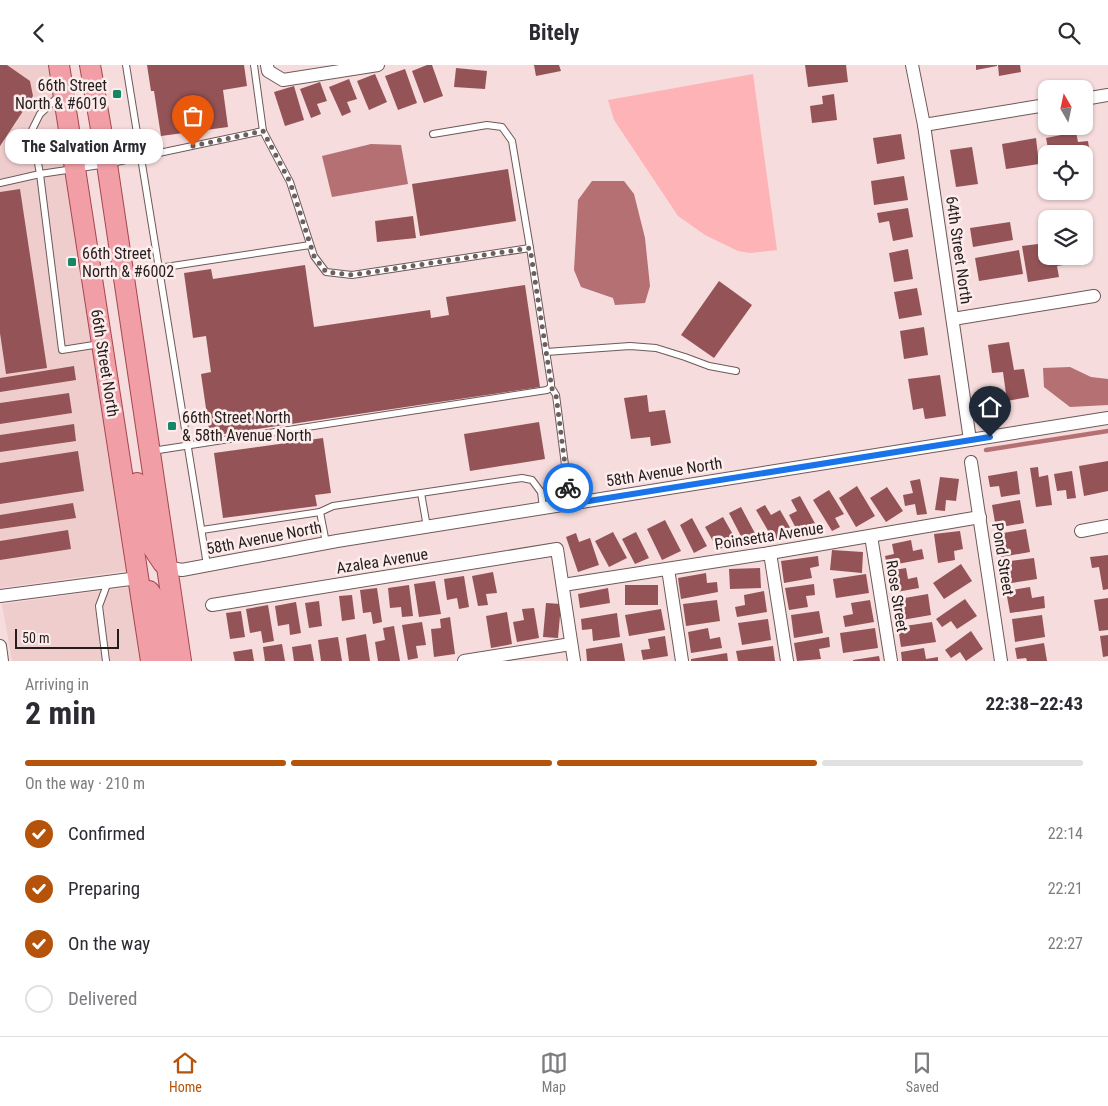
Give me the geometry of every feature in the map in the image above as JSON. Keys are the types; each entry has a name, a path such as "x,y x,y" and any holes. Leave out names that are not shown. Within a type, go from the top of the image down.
{"main road":[{"name":"66th Street North","path":"59,65 151,661"},
{"name":"66th Street North","path":"90,65 107,165 180,661"},
{"path":"108,384 115,389 125,402 147,539 166,567"},
{"path":"138,578 154,598 166,661"}],"street":[{"path":"268,68 283,80 378,65"},
{"name":"64th Street North","path":"912,65 924,125 970,440"},
{"path":"1093,98 1108,95"},
{"path":"924,125 1038,106"},
{"path":"953,319 1094,296"},
{"name":"58th Avenue North","path":"166,567 182,570 326,543 1108,418"},
{"name":"Pond Street","path":"972,462 1002,661"},
{"name":"Poinsetta Avenue","path":"564,585 770,553 980,517"},
{"path":"1081,531 1108,526"},
{"name":"Rose Street","path":"871,535 891,661"},
{"name":"Azalea Avenue","path":"212,605 557,549 564,585"},
{"path":"770,553 787,661"},
{"path":"668,569 682,661"},
{"path":"0,596 138,578"},
{"path":"564,585 574,661"},
{"path":"464,661 571,644"},
{"path":"0,646 2,661"}],"lane":[{"path":"126,65 207,565"},
{"path":"254,65 263,131 290,182 314,256 326,272 352,275 530,248"},
{"path":"63,91 40,114 32,130 40,174 62,350 102,344"},
{"path":"433,134 487,125 502,127 512,141 551,387 556,395 570,504"},
{"path":"0,183 40,174 107,165 263,131"},
{"path":"159,269 310,245"},
{"path":"546,352 630,346 656,348 709,366 736,371"},
{"path":"149,452 537,392 551,387"},
{"path":"202,530 320,512 333,506 522,478 532,480 540,492 543,508"},
{"path":"421,493 427,527"},
{"path":"320,512 326,543"},
{"path":"106,661 99,606 108,582"}],"shaded area":[{"path":"0,65 48,65 126,571 0,588"},
{"path":"753,74 777,250 750,253 738,251 705,235 678,216 614,120 608,100"},
{"path":"371,144 401,145 408,184 332,197 322,156"},
{"path":"592,181 624,181 634,194 645,238 650,286 645,303 615,305 613,298 581,287 574,270 578,200"},
{"path":"1070,367 1091,377 1108,379 1108,405 1070,407 1044,387 1043,368"},
{"path":"129,587 140,661 12,661 2,604"}],"building":[{"path":"0,65 7,65 30,81 33,96 0,146"},
{"path":"147,65 244,65 247,86 223,90 228,127 161,136 154,91 151,91"},
{"path":"432,65 443,96 424,103 412,71"},
{"path":"534,65 559,65 561,71 536,76"},
{"path":"805,65 846,65 848,82 808,87"},
{"path":"976,65 997,65 997,66 976,70"},
{"path":"998,65 1020,65 1021,72 999,76"},
{"path":"456,68 487,71 485,89 454,87"},
{"path":"405,69 417,103 398,110 385,76"},
{"path":"375,74 387,102 369,110 357,81"},
{"path":"349,79 357,99 347,102 351,112 342,116 329,87"},
{"path":"320,82 327,101 317,104 321,114 311,118 300,89"},
{"path":"294,86 304,120 285,126 274,92"},
{"path":"834,94 837,120 812,123 810,106 823,104 822,96"},
{"path":"901,134 905,159 877,164 873,138"},
{"path":"1061,135 1077,135 1078,142 1088,141 1089,145 1047,145 1046,138"},
{"path":"1036,138 1038,164 1006,169 1002,144"},
{"path":"972,147 978,184 956,187 950,150"},
{"path":"508,169 516,221 420,236 412,184"},
{"path":"904,176 908,200 874,205 871,181"},
{"path":"20,189 47,368 6,374 0,333 0,192"},
{"path":"908,208 913,237 893,241 889,221 879,223 877,213"},
{"path":"413,216 416,238 377,242 375,221"},
{"path":"1010,222 1013,240 973,247 970,228"},
{"path":"1038,244 1038,265 1063,265 1057,266 1059,277 1028,282 1022,246"},
{"path":"908,249 913,279 894,282 889,253"},
{"path":"1019,250 1023,274 979,281 975,258"},
{"path":"305,265 314,327 430,310 431,318 449,315 446,297 525,285 540,387 210,436 201,374 211,372 206,336 193,338 184,273 211,269 213,279"},
{"path":"719,281 752,305 714,358 681,335"},
{"path":"917,288 922,315 899,319 894,292"},
{"path":"924,327 928,355 904,359 900,331"},
{"path":"1009,342 1014,370 1024,369 1029,397 1007,401 1003,372 992,373 988,345"},
{"path":"74,366 76,380 0,392 0,378"},
{"path":"940,375 946,416 925,419 923,408 913,410 908,379"},
{"path":"69,393 72,413 0,424 0,403"},
{"path":"647,395 649,412 665,410 671,443 651,446 650,437 631,439 624,398"},
{"path":"539,422 545,459 470,471 464,434"},
{"path":"74,424 76,441 0,452 0,435"},
{"path":"323,438 331,493 315,495 317,506 223,518 214,453"},
{"path":"78,451 84,491 0,504 0,463"},
{"path":"1108,461 1108,491 1084,496 1079,466"},
{"path":"1038,467 1039,477 1048,475 1052,505 1036,507 1030,468"},
{"path":"1017,471 1020,494 1001,497 999,486 990,487 988,476"},
{"path":"1072,471 1076,498 1067,499 1066,490 1057,491 1054,474"},
{"path":"940,477 959,479 956,501 946,500 945,511 935,510"},
{"path":"920,479 927,514 917,515 915,504 905,506 903,495 913,493 910,481"},
{"path":"857,486 875,516 856,527 839,498"},
{"path":"887,487 903,511 886,522 870,498"},
{"path":"829,490 844,514 835,518 840,527 832,531 813,500"},
{"path":"800,496 817,527 800,536 789,515 797,511 791,500"},
{"path":"1020,500 1024,523 996,528 992,505"},
{"path":"73,503 76,518 0,529 0,515"},
{"path":"765,505 771,515 780,510 792,531 774,541 756,510"},
{"path":"741,507 758,539 746,546 729,513"},
{"path":"723,517 736,540 718,550 705,527"},
{"path":"692,518 707,546 694,553 680,525"},
{"path":"665,520 681,551 662,560 647,529"},
{"path":"1026,529 1030,552 1001,557 997,534"},
{"path":"68,530 71,549 0,560 0,541"},
{"path":"960,531 963,549 954,551 955,560 938,563 934,534"},
{"path":"613,532 627,558 609,567 595,541"},
{"path":"636,532 649,558 635,564 622,539"},
{"path":"576,533 579,542 590,538 599,565 578,572 566,537"},
{"path":"911,540 913,551 922,549 924,559 887,566 885,556 894,554 892,544"},
{"path":"832,550 863,552 862,573 830,570"},
{"path":"1108,555 1108,589 1103,590 1099,567 1092,568 1090,557"},
{"path":"818,556 819,566 810,568 812,578 784,583 781,561"},
{"path":"1034,558 1037,579 1005,584 1002,562"},
{"path":"961,564 972,581 944,599 933,583"},
{"path":"760,568 761,588 730,589 729,569"},
{"path":"906,568 908,579 917,577 919,588 891,593 888,571"},
{"path":"493,572 497,593 486,594 488,605 478,606 472,576"},
{"path":"706,573 707,583 717,582 718,592 681,599 678,578"},
{"path":"866,574 869,593 836,598 833,579"},
{"path":"464,576 469,607 459,609 457,598 447,600 444,579"},
{"path":"435,581 441,614 419,617 414,584"},
{"path":"814,584 815,595 806,596 808,607 789,610 785,588"},
{"path":"409,585 413,616 402,617 401,607 390,608 388,588"},
{"path":"625,585 658,585 658,605 625,605"},
{"path":"1030,587 1032,598 1044,596 1045,608 1010,613 1006,591"},
{"path":"377,588 382,622 373,624 371,612 363,613 360,590"},
{"path":"608,588 610,603 580,608 578,594"},
{"path":"764,591 767,612 737,617 735,607 745,605 744,595"},
{"path":"928,594 931,615 896,621 893,600"},
{"path":"352,595 355,619 342,621 339,596"},
{"path":"1108,598 1108,630 1099,631 1094,600"},
{"path":"965,599 977,616 957,629 951,621 942,627 936,619"},
{"path":"717,600 720,621 686,626 683,604"},
{"path":"870,600 874,622 845,627 843,616 853,614 851,603"},
{"path":"319,601 322,626 309,628 305,603"},
{"path":"296,602 301,633 290,635 289,624 278,626 275,606"},
{"path":"546,603 561,604 558,638 543,637"},
{"path":"268,605 274,641 263,643 261,631 250,633 246,609"},
{"path":"534,608 539,638 517,642 513,622 524,620 522,609"},
{"path":"661,609 665,630 629,636 625,615"},
{"path":"241,611 245,637 230,639 226,613"},
{"path":"819,611 823,633 794,638 791,615"},
{"path":"507,612 512,644 491,648 486,616"},
{"path":"617,613 620,637 593,641 592,629 582,630 581,619"},
{"path":"1042,615 1045,637 1015,642 1012,619"},
{"path":"450,617 455,654 434,657 431,629 441,628 440,619"},
{"path":"768,619 771,640 742,645 738,623"},
{"path":"422,622 426,645 416,646 418,658 408,660 402,625"},
{"path":"932,622 936,642 901,647 898,627"},
{"path":"394,626 400,661 378,661 375,642 385,640 383,628"},
{"path":"708,628 710,639 720,637 722,648 691,653 688,632"},
{"path":"875,628 878,648 843,653 840,633"},
{"path":"971,631 983,649 966,661 960,652 951,658 945,650"},
{"path":"366,634 370,661 349,661 346,638"},
{"path":"1108,635 1108,656 1103,657 1100,636"},
{"path":"665,636 668,656 643,660 641,650 650,649 648,639"},
{"path":"338,637 342,661 321,661 318,640"},
{"path":"829,637 830,647 819,649 821,659 797,661 794,643"},
{"path":"622,643 625,661 587,661 586,649"},
{"path":"1044,643 1047,661 1027,661 1026,658 1017,659 1015,648"},
{"path":"282,644 285,661 265,661 263,647"},
{"path":"311,644 314,661 294,661 292,647"},
{"path":"773,646 775,661 738,661 736,651"},
{"path":"924,648 926,659 938,657 938,661 902,661 901,652"},
{"path":"252,649 254,661 235,661 233,652"},
{"path":"727,653 728,661 691,661 691,659"},
{"path":"879,656 880,661 853,661 853,660"}],"waterway":[{"path":"986,450 1108,431"}],"way so far":[{"path":"193,146 263,131 290,182 314,256 326,272 352,275 530,248 551,387 556,395 568,488"}],"place":[{"name":"66th Street North & #6019","path":"117,94"},
{"name":"The Salvation Army","path":"193,146"},
{"name":"66th Street North & #6002","path":"72,262"},
{"name":"66th Street North & 58th Avenue North","path":"172,426"}],"route":[{"path":"568,488 570,504 990,437"}]}
